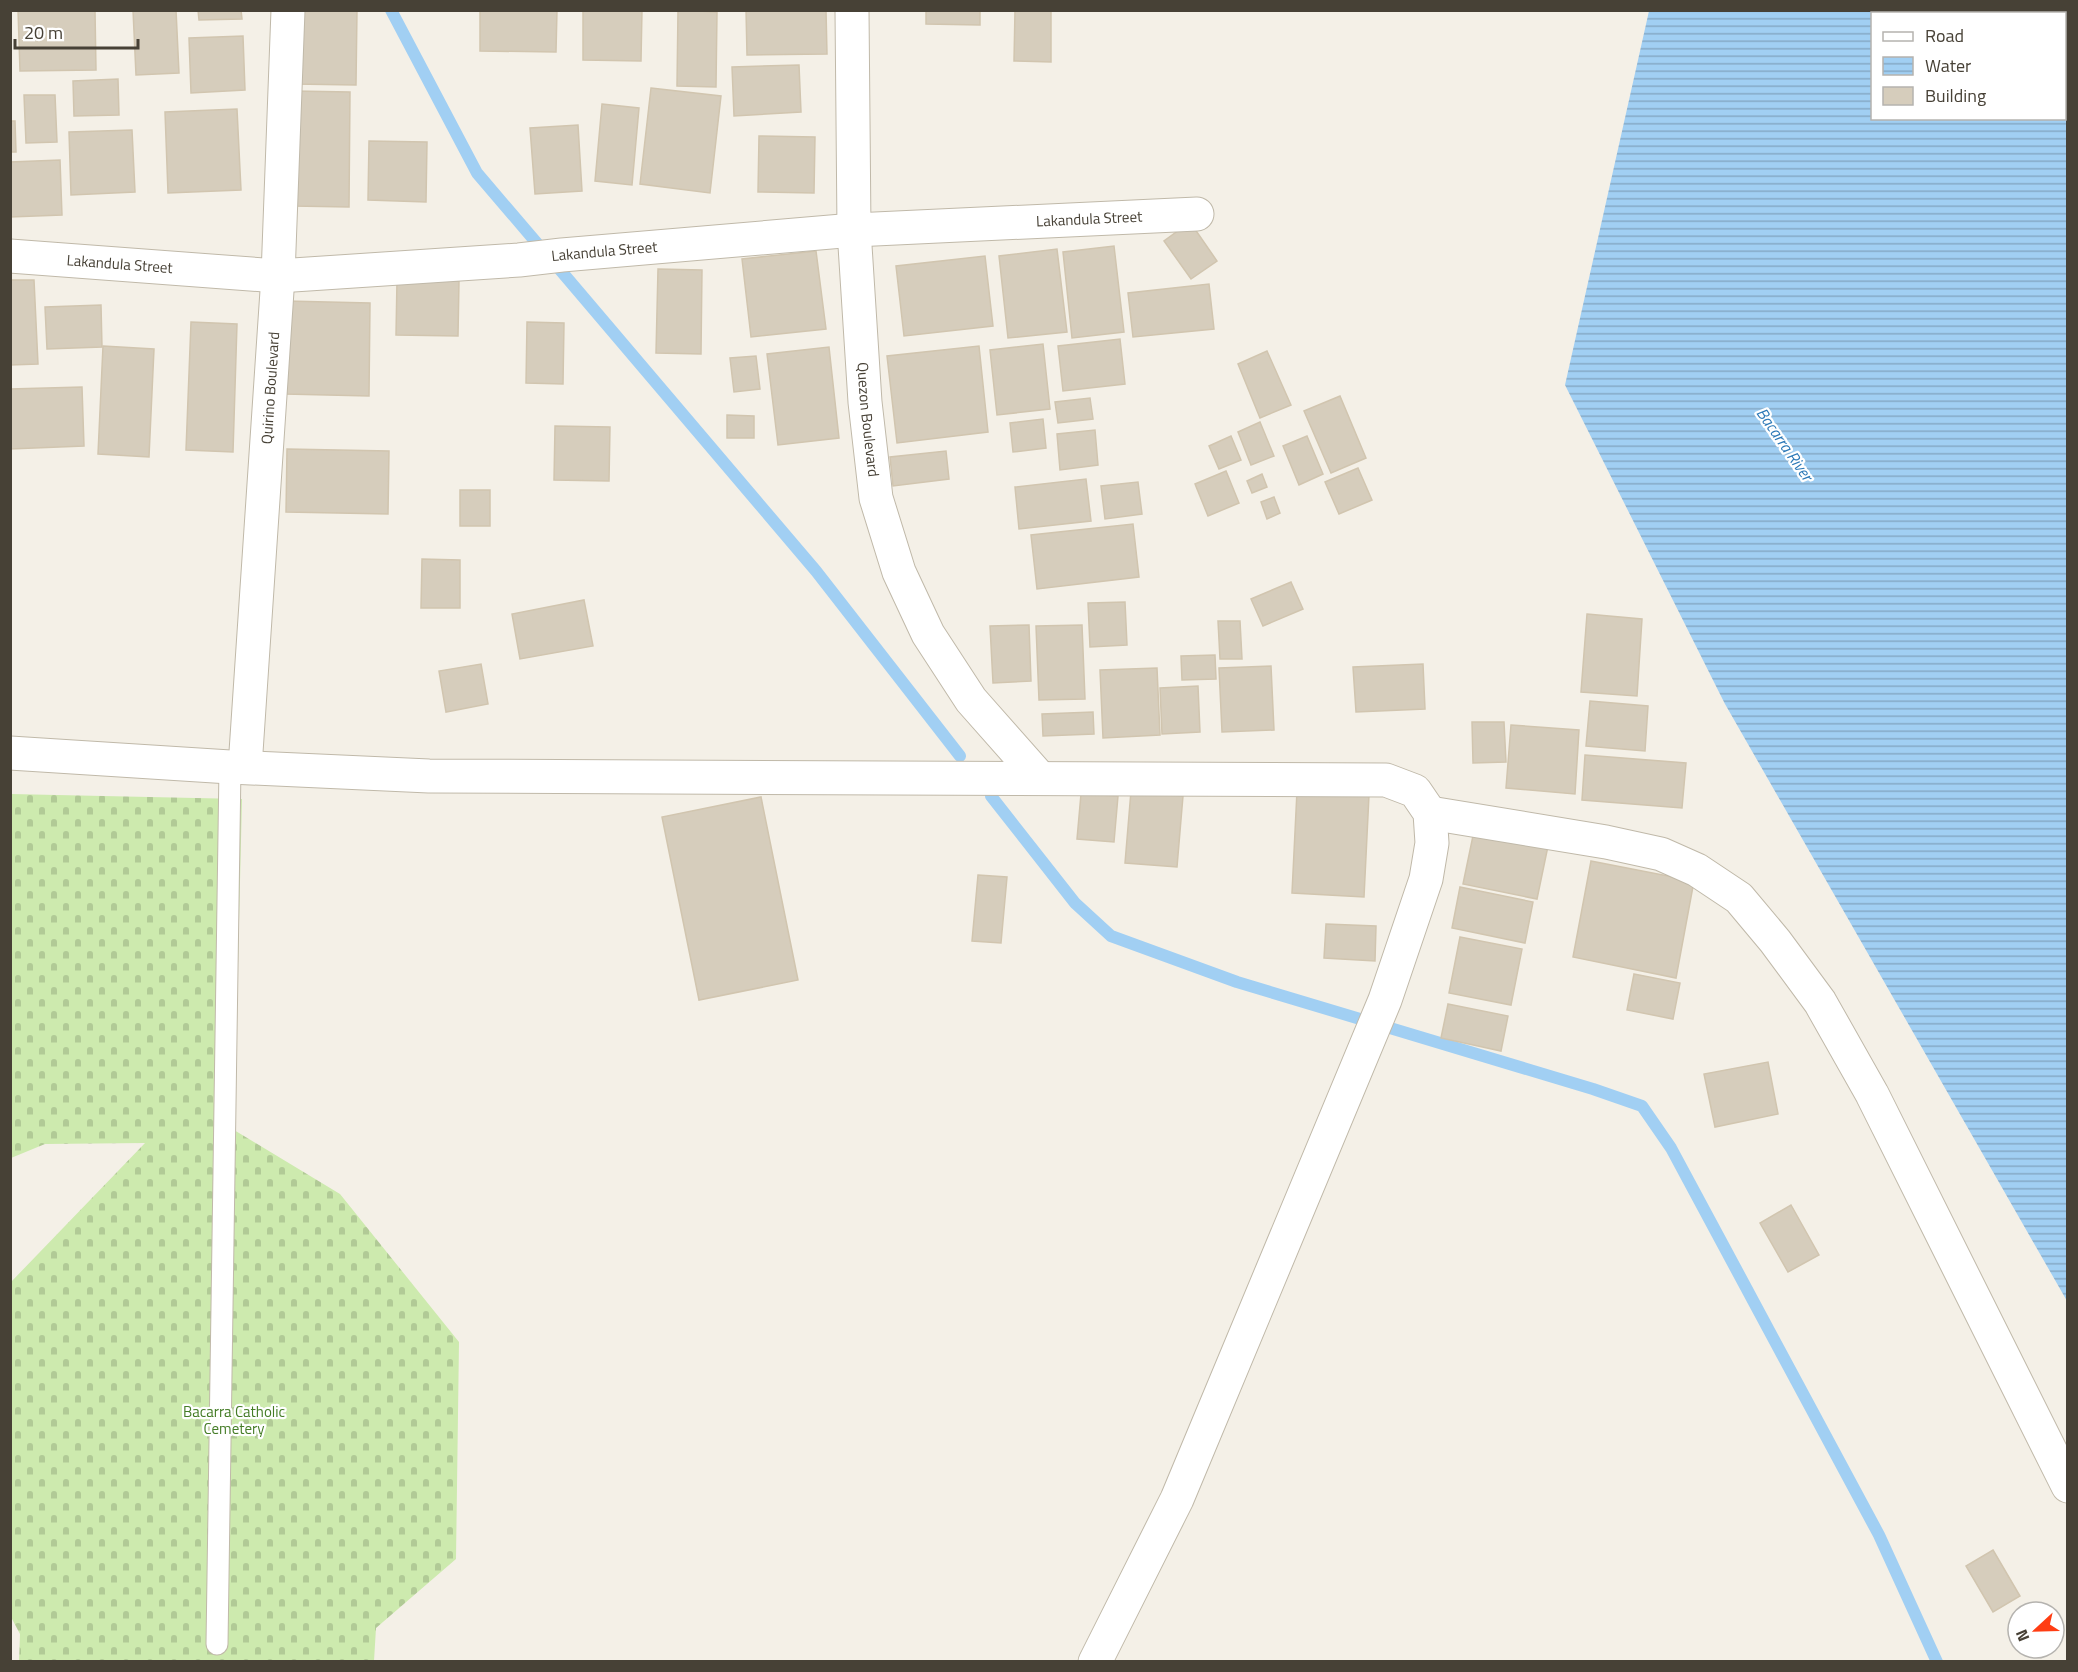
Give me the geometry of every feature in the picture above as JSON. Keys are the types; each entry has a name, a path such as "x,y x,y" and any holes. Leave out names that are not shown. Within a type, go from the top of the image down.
{"street":[{"name":"Quirino Boulevard","path":"237,767 278,276 288,10"},
{"name":"Quezon Boulevard","path":"852,10 854,230 865,402 876,498 898,572 928,634 971,700 1040,778"},
{"name":"Lakandula Street","path":"10,256 278,276 519,260 854,230 1197,214"},
{"path":"10,753 429,776 1386,780 1415,791 1431,813 1431,843 1426,879 1385,1000 1177,1499 1095,1662"},
{"path":"1431,813 1606,842 1660,855 1697,870 1739,898 1775,941 1820,1002 1867,1083 2067,1486"}],"lane":[{"path":"217,1644 237,767"}],"green space":[{"name":"Bacarra Catholic Cemetery","path":"11,794 242,799 234,1130 340,1194 459,1342 456,1559 376,1628 374,1661 19,1661 20,1634 11,1617 11,1282 145,1143 45,1144 11,1158"}],"water":[{"name":"Bacarra River","path":"1649,11 2067,11 2067,1301 1725,704 1565,385"}],"building":[{"path":"18,10 95,10 96,70 20,71"},
{"path":"133,10 176,10 179,73 136,75"},
{"path":"198,10 241,10 242,19 199,20"},
{"path":"295,10 357,10 356,85 294,84"},
{"path":"480,10 557,10 556,52 480,51"},
{"path":"583,10 642,10 641,61 583,60"},
{"path":"678,10 717,12 716,87 677,86"},
{"path":"746,10 826,10 827,54 747,55"},
{"path":"926,10 980,10 980,25 926,24"},
{"path":"1015,10 1051,10 1051,62 1014,61"},
{"path":"243,36 245,90 191,93 189,38"},
{"path":"799,65 801,112 734,116 732,67"},
{"path":"118,79 119,115 74,116 73,81"},
{"path":"651,88 721,96 710,193 640,184"},
{"path":"294,91 350,92 349,207 293,206"},
{"path":"24,95 55,95 57,142 26,143"},
{"path":"602,104 639,108 632,185 595,181"},
{"path":"237,109 241,190 168,193 165,112"},
{"path":"10,121 15,121 16,152 10,152"},
{"path":"578,125 582,191 535,194 530,128"},
{"path":"132,130 135,192 71,195 69,132"},
{"path":"759,136 815,137 814,193 758,192"},
{"path":"369,141 427,142 426,202 368,200"},
{"path":"60,160 62,215 10,217 10,162"},
{"path":"1190,222 1217,261 1191,279 1164,241"},
{"path":"1114,246 1124,332 1072,338 1063,252"},
{"path":"1057,249 1067,332 1008,338 999,256"},
{"path":"816,251 826,329 751,337 742,259"},
{"path":"985,256 993,326 904,336 896,266"},
{"path":"658,269 702,270 701,354 656,353"},
{"path":"10,280 34,280 38,364 10,365"},
{"path":"397,280 459,281 458,336 396,335"},
{"path":"1209,284 1214,329 1133,337 1128,293"},
{"path":"286,301 370,303 369,396 285,394"},
{"path":"101,305 102,347 47,349 45,307"},
{"path":"191,322 237,324 233,452 186,450"},
{"path":"527,322 564,323 563,384 526,383"},
{"path":"1120,339 1125,384 1063,391 1058,346"},
{"path":"1043,344 1050,409 997,415 990,350"},
{"path":"103,346 154,349 149,457 98,454"},
{"path":"979,346 988,432 897,443 887,356"},
{"path":"829,347 839,438 778,445 767,354"},
{"path":"1267,351 1291,405 1260,418 1238,364"},
{"path":"756,356 760,389 734,392 730,358"},
{"path":"82,387 84,446 10,449 10,389"},
{"path":"1340,396 1366,458 1331,473 1304,411"},
{"path":"1090,398 1093,419 1058,423 1055,402"},
{"path":"727,415 754,416 754,438 727,438"},
{"path":"1043,419 1046,448 1013,452 1010,423"},
{"path":"1260,422 1274,456 1251,465 1238,432"},
{"path":"555,426 610,427 609,481 554,480"},
{"path":"1095,430 1098,465 1060,470 1057,434"},
{"path":"1231,436 1241,460 1219,469 1209,446"},
{"path":"1307,436 1323,474 1299,485 1283,446"},
{"path":"287,449 389,451 388,514 286,512"},
{"path":"946,451 949,479 893,486 890,457"},
{"path":"1358,468 1372,500 1339,514 1325,482"},
{"path":"1226,471 1239,503 1208,516 1195,484"},
{"path":"1262,474 1267,487 1252,493 1247,481"},
{"path":"1086,479 1091,521 1019,529 1015,487"},
{"path":"1138,482 1142,514 1105,519 1101,486"},
{"path":"460,490 490,490 490,526 460,526"},
{"path":"1274,497 1280,513 1267,519 1261,502"},
{"path":"1133,524 1139,577 1037,589 1031,535"},
{"path":"422,559 460,560 460,608 421,608"},
{"path":"1291,582 1303,609 1263,626 1251,599"},
{"path":"584,600 593,646 520,659 512,614"},
{"path":"1125,602 1127,645 1090,647 1088,603"},
{"path":"1587,614 1642,619 1637,696 1581,692"},
{"path":"1218,621 1240,621 1242,659 1220,659"},
{"path":"1029,625 1031,681 993,683 990,626"},
{"path":"1082,625 1085,699 1039,700 1036,626"},
{"path":"1215,655 1216,679 1182,680 1181,656"},
{"path":"481,664 488,704 446,712 439,671"},
{"path":"1423,664 1425,709 1356,712 1353,667"},
{"path":"1271,666 1274,730 1222,732 1219,668"},
{"path":"1157,668 1160,735 1103,738 1100,670"},
{"path":"1198,686 1200,732 1162,734 1160,688"},
{"path":"1590,701 1648,706 1645,751 1586,746"},
{"path":"1093,712 1094,734 1043,736 1042,714"},
{"path":"1472,722 1504,722 1506,762 1473,763"},
{"path":"1511,725 1579,730 1575,794 1506,788"},
{"path":"1585,755 1686,763 1682,808 1582,800"},
{"path":"1131,791 1183,796 1177,867 1125,863"},
{"path":"1297,791 1369,795 1364,897 1292,893"},
{"path":"1081,794 1118,796 1114,842 1077,839"},
{"path":"761,797 798,980 699,1000 662,817"},
{"path":"1474,831 1548,846 1537,899 1463,884"},
{"path":"1591,861 1694,881 1676,978 1573,957"},
{"path":"978,875 1007,877 1001,943 972,941"},
{"path":"1460,887 1533,902 1525,943 1452,928"},
{"path":"1326,924 1376,926 1375,961 1324,958"},
{"path":"1460,937 1522,949 1511,1005 1449,993"},
{"path":"1634,974 1680,983 1673,1019 1627,1010"},
{"path":"1448,1004 1508,1016 1501,1051 1441,1038"},
{"path":"1768,1062 1778,1114 1715,1127 1704,1074"},
{"path":"1791,1205 1819,1255 1788,1272 1760,1223"},
{"path":"1993,1550 2020,1596 2013,1600 2006,1600 2006,1604 1993,1612 1966,1566"}],"waterway":[{"path":"391,10 477,173 541,248"},
{"path":"556,265 816,571 960,756"},
{"path":"991,796 1075,903 1111,936 1237,982 1593,1089 1642,1106 1671,1148 1879,1535 1937,1662"}]}
